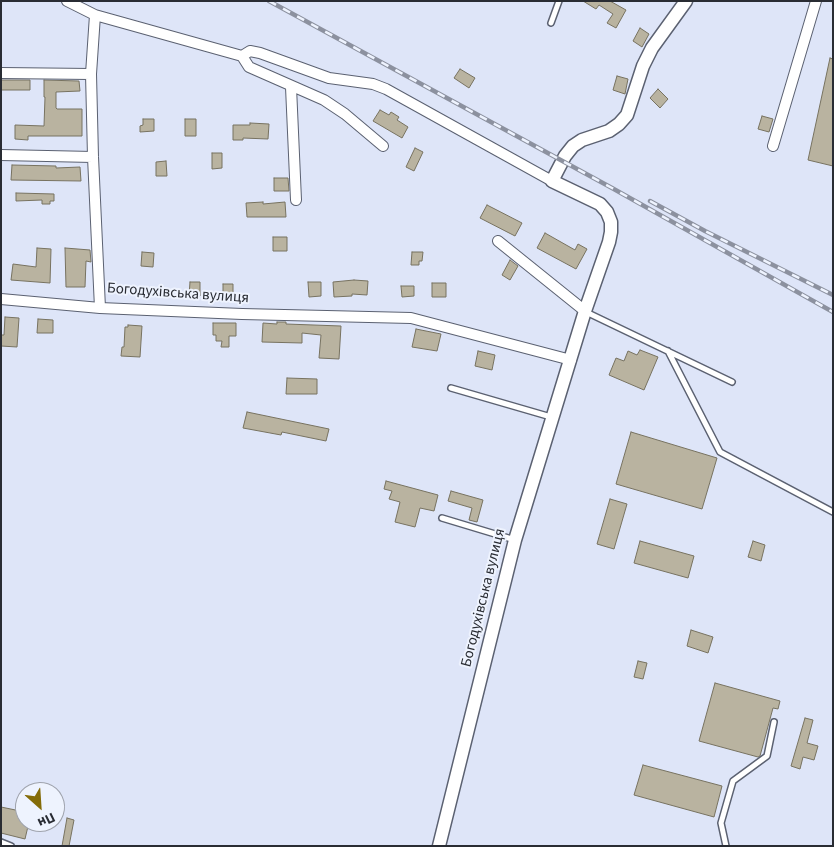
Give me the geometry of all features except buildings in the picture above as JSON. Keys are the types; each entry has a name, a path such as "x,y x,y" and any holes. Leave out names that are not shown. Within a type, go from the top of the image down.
{"street":[{"path":"67,1 96,15"},
{"path":"552,181 565,156 573,146 582,140 609,131 627,115 643,66 652,48 686,1"},
{"path":"774,146 816,1"},
{"name":"Богодухівська вулиця","path":"384,146 324,100 248,67 242,56 96,15 92,74 93,157 100,308 411,318 571,360"},
{"name":"Богодухівська вулиця","path":"242,56 250,51 260,53 329,78 372,84 386,89 552,181 600,204 607,212 611,222 609,242 584,311 571,360 515,540 439,846"},
{"path":"1,72 92,74"},
{"path":"291,86 296,200"},
{"path":"1,155 93,157"},
{"path":"498,242 584,311"},
{"path":"1,300 100,308"}],"lane":[{"path":"551,23 559,1"},
{"path":"584,311 732,382"},
{"path":"668,352 720,452 833,512"},
{"path":"451,388 552,417"},
{"path":"442,518 515,540"},
{"path":"726,846 721,823 733,781 767,756 774,722"},
{"path":"1,842 11,846"}],"railway":[{"path":"269,1 612,188 833,312"},
{"path":"650,201 705,231 833,295"}]}
